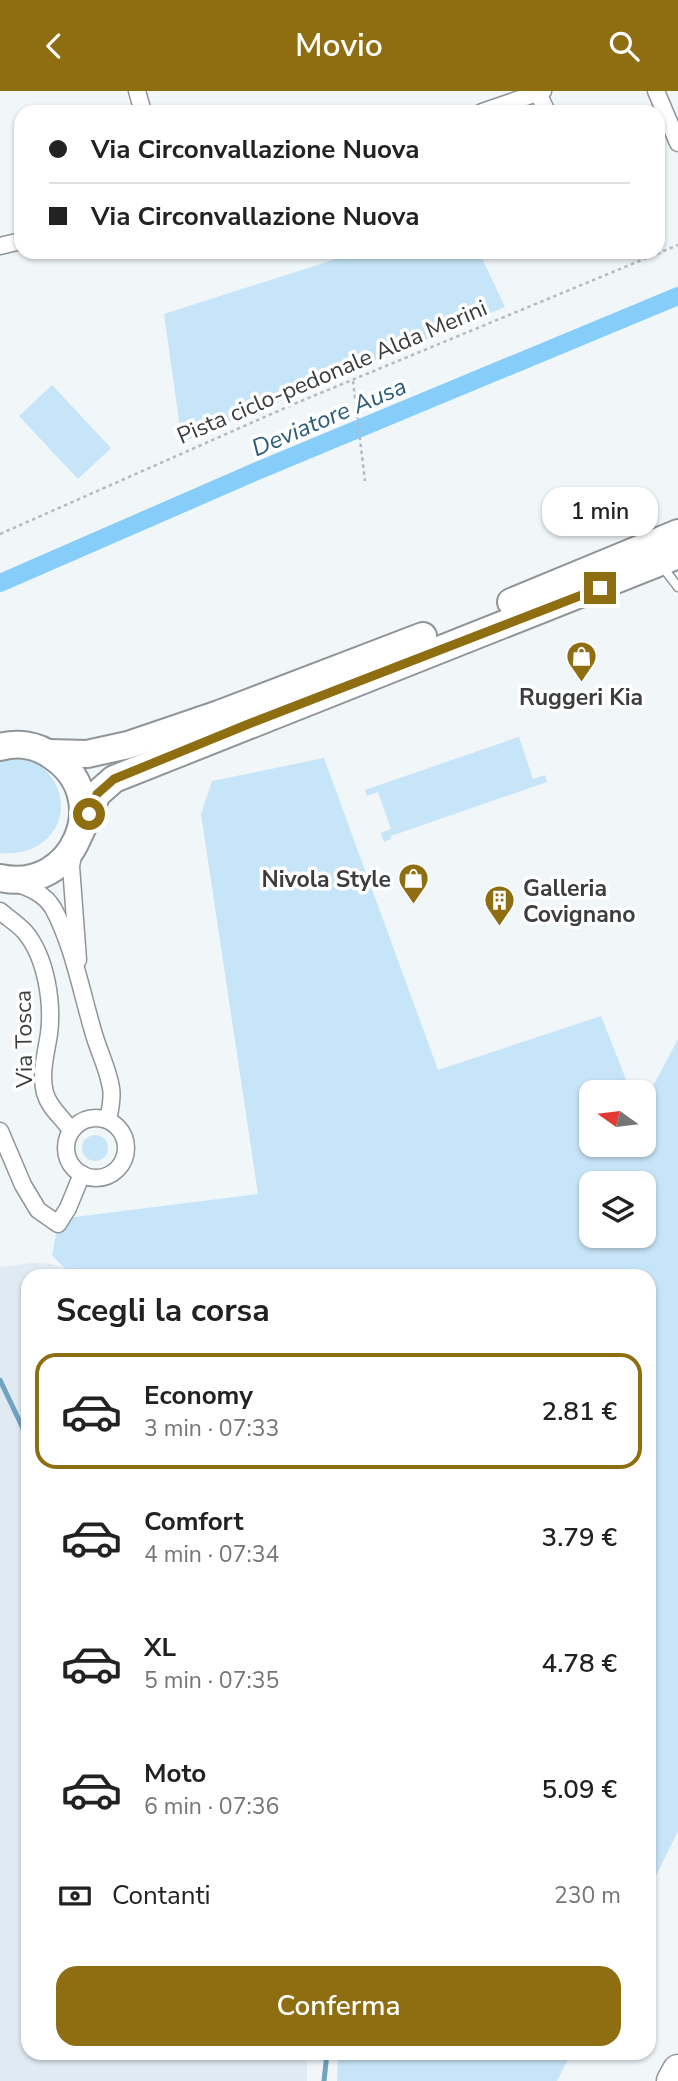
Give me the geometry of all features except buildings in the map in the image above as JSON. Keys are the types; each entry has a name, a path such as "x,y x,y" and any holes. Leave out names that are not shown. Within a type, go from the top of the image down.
{"highway":[{"path":"672,2081 678,2070"}],"main road":[{"path":"0,747 27,746 49,753 87,754 128,745 219,714 528,596 678,533"},
{"path":"4,879 21,880 47,873 68,856 97,794 114,779 669,559"},
{"path":"49,753 69,770 81,794 83,820 78,839"}],"street":[{"path":"503,105 541,92"},
{"path":"665,112 678,143"},
{"path":"78,839 71,866 80,983"},
{"path":"4,879 39,893 52,907 80,983 112,1091 108,1120"},
{"name":"Via Tosca","path":"0,911 25,932 40,958 47,984 50,1024 43,1079 53,1111 65,1120 71,1132"},
{"path":"100,1118 108,1120 122,1133 126,1142 124,1161 110,1175 91,1178 74,1168 66,1150 71,1132 84,1121 100,1118"},
{"path":"0,1131 23,1185 38,1210 58,1224 82,1174"}],"lane":[{"path":"669,559 678,587"}],"path":[{"name":"Pista ciclo-pedonale Alda Merini","path":"0,534 294,404 644,259"},
{"path":"353,381 365,481"}],"shaded area":[{"path":"336,259 482,259 505,307 182,442 164,314"},
{"path":"52,385 111,448 78,479 19,416"},
{"path":"530,733 519,737 533,779 545,775 547,782 391,836 391,839 384,842 381,833 391,829 378,792 367,796 365,790"},
{"path":"24,756 43,768 55,783 61,800 60,817 53,832 40,844 22,852 0,853 0,757"},
{"path":"324,758 438,1070 601,1016 626,1080 579,1080 579,1157 656,1157 656,1080 678,1039 678,1831 656,1876 656,1269 65,1269 52,1255 59,1219 258,1194 201,814 212,781"},
{"path":"95,1135 104,1139 108,1148 104,1157 95,1161 86,1157 82,1148 86,1139"},
{"path":"32,1263 52,1264 67,1269 21,1269 21,2060 307,2060 307,2081 0,2081 0,1267"},
{"path":"338,2060 568,2060 557,2081 337,2081"}],"waterway":[{"name":"Deviatore Ausa","path":"0,583 257,471 678,296"},
{"path":"0,1380 21,1424"},
{"path":"324,2081 326,2060"}],"place":[{"name":"Ruggeri Kia","path":"581,683"},
{"name":"Nivola Style","path":"414,906"},
{"name":"Galleria Covignano","path":"500,928"}],"route":[{"path":"89,814 97,794 114,779 600,588"}]}
